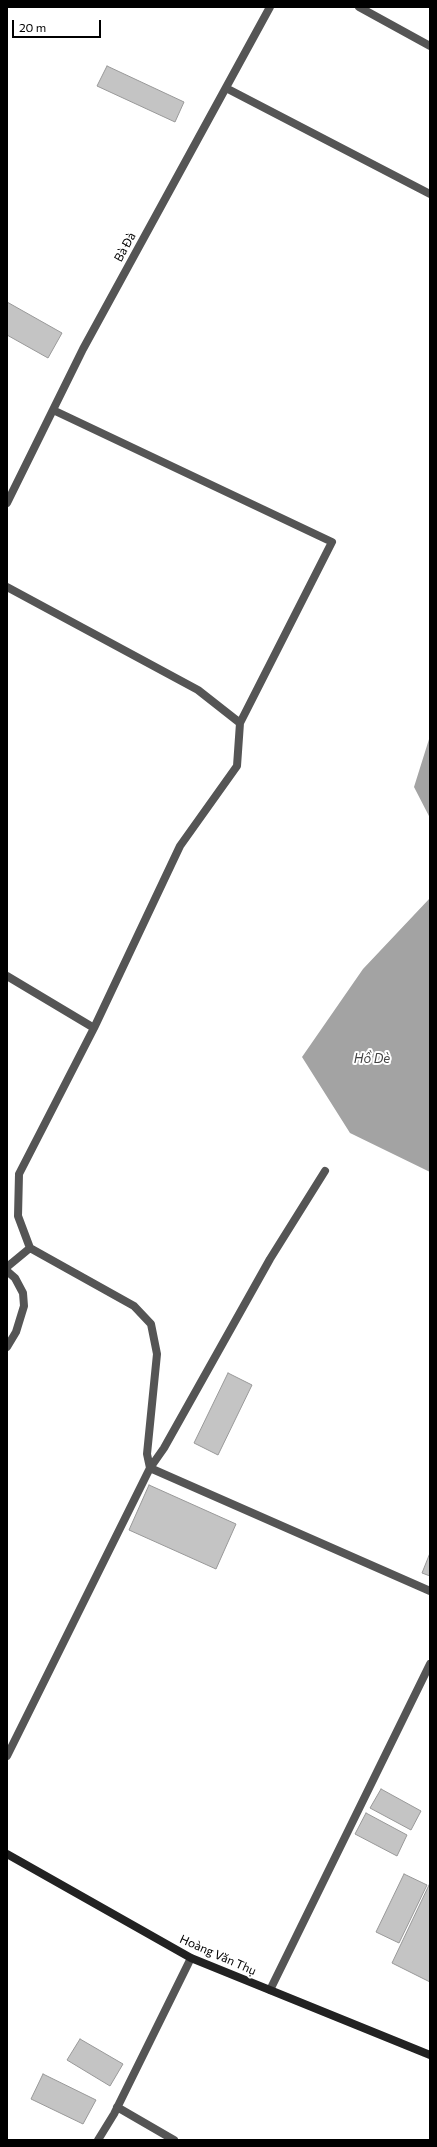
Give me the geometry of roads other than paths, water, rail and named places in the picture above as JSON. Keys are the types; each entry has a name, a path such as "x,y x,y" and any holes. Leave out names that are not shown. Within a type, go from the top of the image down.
{"main road":[{"name":"Hoàng Văn Thụ","path":"7,1854 191,1958 430,2055"}],"street":[{"name":"Bà Đà","path":"7,503 82,350 270,7"},
{"path":"359,7 430,46"},
{"path":"226,88 430,194"},
{"path":"53,410 332,542 240,723 237,766 180,846 94,1028 19,1174 18,1216 30,1248 134,1306 151,1324 157,1354 147,1454 150,1468"},
{"path":"7,587 198,690 240,723"},
{"path":"7,976 94,1028"},
{"path":"7,1756 150,1468 164,1448 270,1259 325,1171"},
{"path":"7,1267 30,1248"},
{"path":"7,1271 15,1278 23,1293 24,1306 16,1332 7,1347"},
{"path":"150,1468 430,1591"},
{"path":"270,1990 430,1664"},
{"path":"98,2140 117,2107 191,1958"},
{"path":"117,2107 174,2140"}],"water":[{"path":"430,736 430,818 414,787"},
{"name":"Hồ Dè","path":"430,898 430,1172 350,1133 302,1057 363,969"}]}
